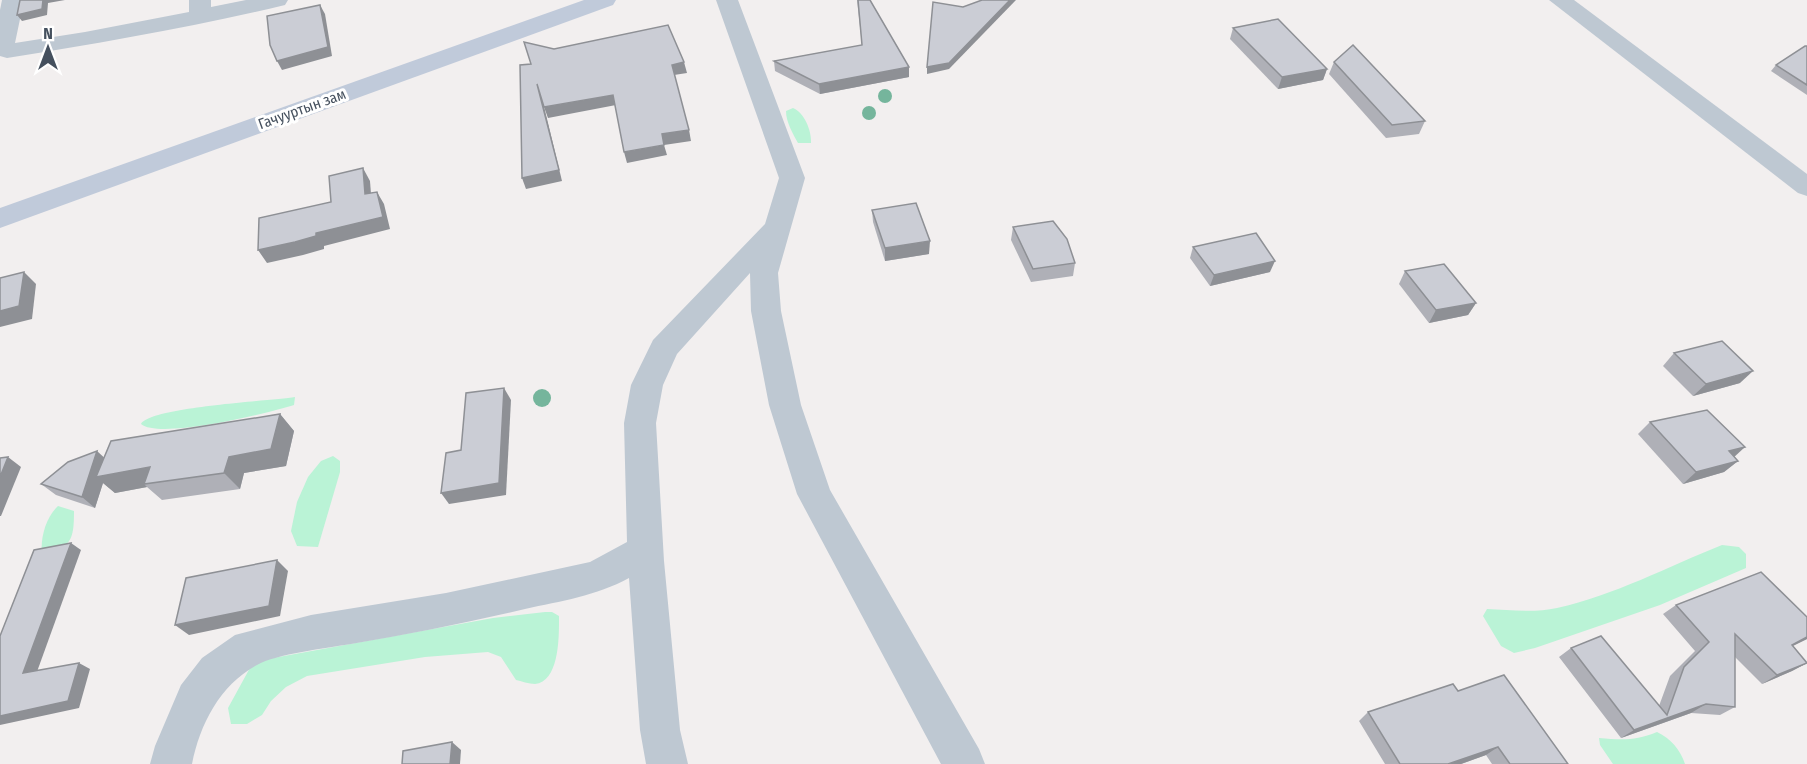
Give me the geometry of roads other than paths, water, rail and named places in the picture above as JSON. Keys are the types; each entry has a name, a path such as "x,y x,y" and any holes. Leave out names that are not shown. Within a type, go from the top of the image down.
{"main road":[{"name":"Гачууртын зам","path":"0,218 605,0"}],"street":[{"path":"13,0 3,46 4,52 85,39 200,8 277,0"},
{"path":"728,0 792,178 764,273 766,310 785,405 814,494 964,764"},
{"path":"1560,0 1807,187"},
{"path":"667,764 660,730 645,551 640,423 647,385 664,348 778,225"},
{"path":"171,764 175,746 195,699 216,671 249,648 311,633 446,610 596,577 645,551"}]}
